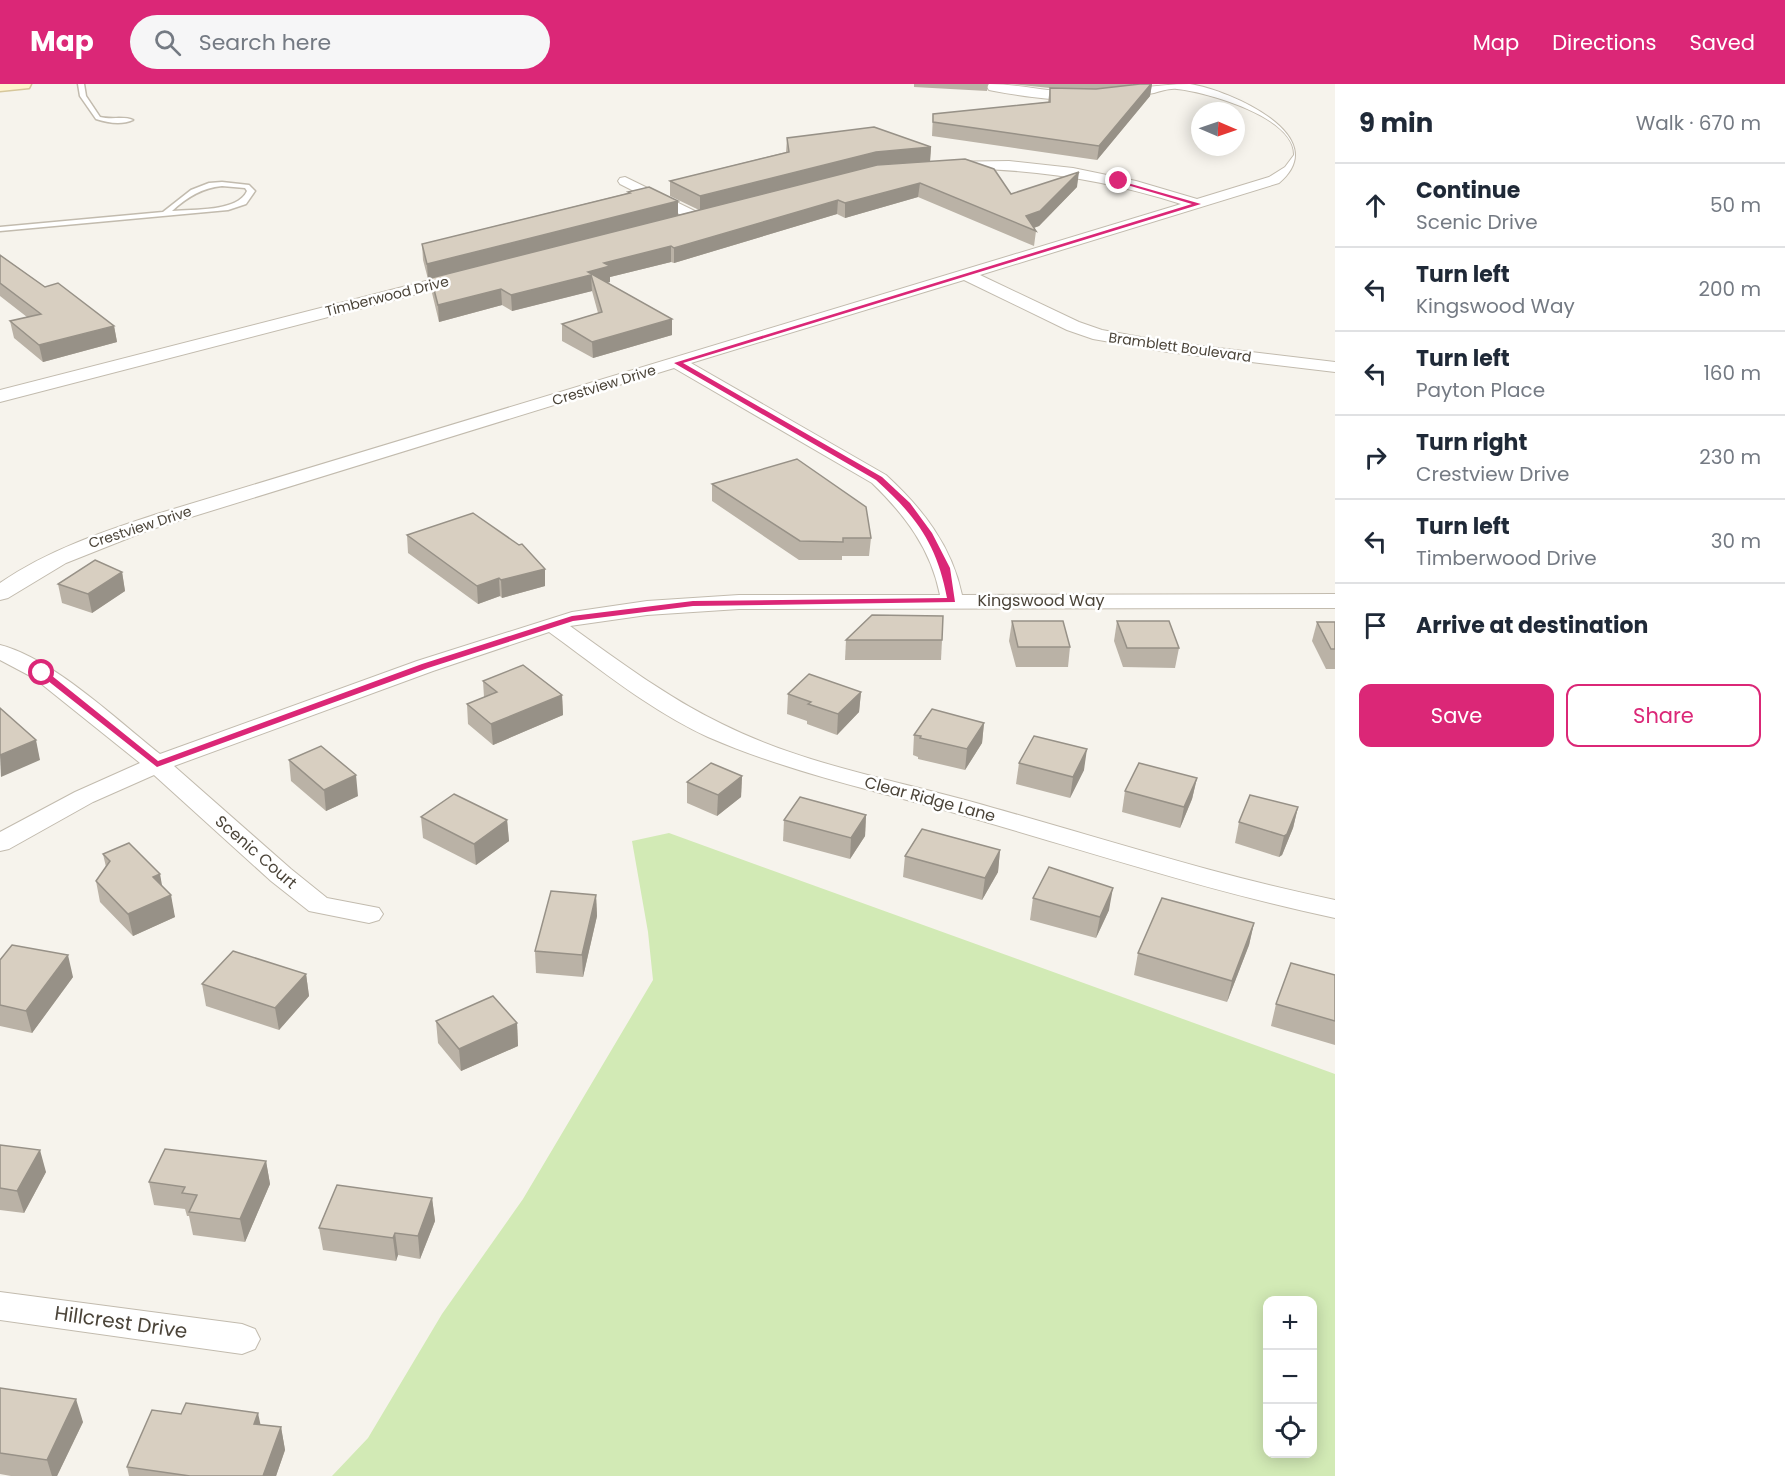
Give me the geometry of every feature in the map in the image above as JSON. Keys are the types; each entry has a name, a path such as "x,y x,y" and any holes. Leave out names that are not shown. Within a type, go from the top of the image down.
{"main road":[{"path":"0,86 23,84"}],"street":[{"path":"994,87 1080,99 1112,97 1176,84"},
{"name":"Crestview Drive","path":"0,593 38,567 95,541 1274,180 1288,173 1301,156 1302,147 1290,129 1268,113 1176,84"},
{"path":"925,166 1002,165 1076,172 1129,183 1198,204"},
{"path":"625,181 703,216 675,223"},
{"name":"Timberwood Drive","path":"2,393 483,272"},
{"name":"Bramblett Boulevard","path":"965,274 1073,326 1099,335 1168,347 1335,367"},
{"path":"678,363 879,479 907,504 928,533 946,568 952,600"},
{"name":"Kingswood Way","path":"0,843 84,797 157,764 414,670 552,624 583,617 693,604 952,600 1335,601"},
{"name":"Clear Ridge Lane","path":"552,624 629,679 690,717 716,731 797,763 1179,871 1335,909"},
{"name":"Scenic Court","path":"0,652 42,673 157,764 281,875 319,905 369,914"},
{"name":"Hillcrest Drive","path":"0,1306 242,1339"}],"lane":[{"path":"81,84 83,96 98,118 110,121 130,120"},
{"path":"0,229 53,226 165,214 238,205 249,197 250,191 247,186 235,184 200,187 182,198 165,214"}],"green space":[{"path":"669,833 1335,1074 1335,1476 332,1476 368,1438 442,1314 523,1199 653,980 648,932 632,841"}],"building":[{"path":"1151,84 1099,146 933,122 933,114 1050,102 1050,88 1096,89"},
{"path":"874,127 931,147 876,152 700,196 670,181 789,152 787,138"},
{"path":"965,159 994,169 1011,194 1079,172 1040,211 1026,216 1036,231 920,183 845,203 838,200 674,248 671,246 604,263 610,266 588,272 672,319 592,342 562,324 602,312 591,275 511,295 501,289 438,305 431,278 877,165"},
{"path":"649,187 678,201 427,264 422,244"},
{"path":"0,255 45,287 58,283 114,326 39,345 10,321 41,314 0,283"},
{"path":"797,459 866,507 871,538 843,538 843,542 800,541 712,484"},
{"path":"473,513 519,545 522,544 545,569 501,580 499,578 477,586 407,535"},
{"path":"95,560 122,572 88,594 58,584"},
{"path":"872,615 943,616 942,640 846,640"},
{"path":"1012,621 1063,621 1070,647 1018,647"},
{"path":"1117,621 1169,621 1179,648 1127,648"},
{"path":"1317,622 1335,622 1335,649 1331,649"},
{"path":"523,665 562,695 491,724 467,704 497,692 483,681"},
{"path":"809,674 861,692 838,714 808,704 811,702 788,694"},
{"path":"0,708 36,740 0,755"},
{"path":"932,709 984,723 967,749 914,735"},
{"path":"1034,736 1087,749 1073,777 1019,763"},
{"path":"321,746 356,775 324,790 289,760"},
{"path":"711,763 742,776 718,795 687,782"},
{"path":"1139,763 1197,778 1184,807 1125,791"},
{"path":"454,794 507,820 474,844 421,817"},
{"path":"1250,795 1298,807 1287,834 1284,836 1239,822"},
{"path":"800,797 866,815 851,838 784,820"},
{"path":"922,829 1000,850 985,878 905,856"},
{"path":"129,843 160,874 153,877 171,895 128,914 96,881 110,861 103,854"},
{"path":"1049,867 1113,888 1100,917 1033,898"},
{"path":"551,891 596,895 582,955 535,951"},
{"path":"1162,898 1254,923 1232,981 1138,953"},
{"path":"12,945 68,955 26,1011 0,1005 0,960"},
{"path":"233,951 306,974 275,1008 202,984"},
{"path":"1291,963 1335,975 1335,1021 1276,1004"},
{"path":"493,996 517,1023 459,1049 436,1021"},
{"path":"0,1145 40,1150 17,1191 0,1188"},
{"path":"165,1149 266,1161 240,1219 189,1212 197,1195 182,1193 185,1187 149,1182"},
{"path":"337,1185 432,1198 418,1236 395,1233 393,1238 319,1228"},
{"path":"0,1388 76,1399 47,1460 0,1453"},
{"path":"186,1403 258,1413 254,1424 281,1427 263,1476 190,1476 127,1467 152,1410 181,1414"}],"route":[{"path":"42,673 157,764 425,666 572,619 693,604 952,600 946,568 928,533 907,504 879,479 678,363 1198,204 1119,181"}]}
